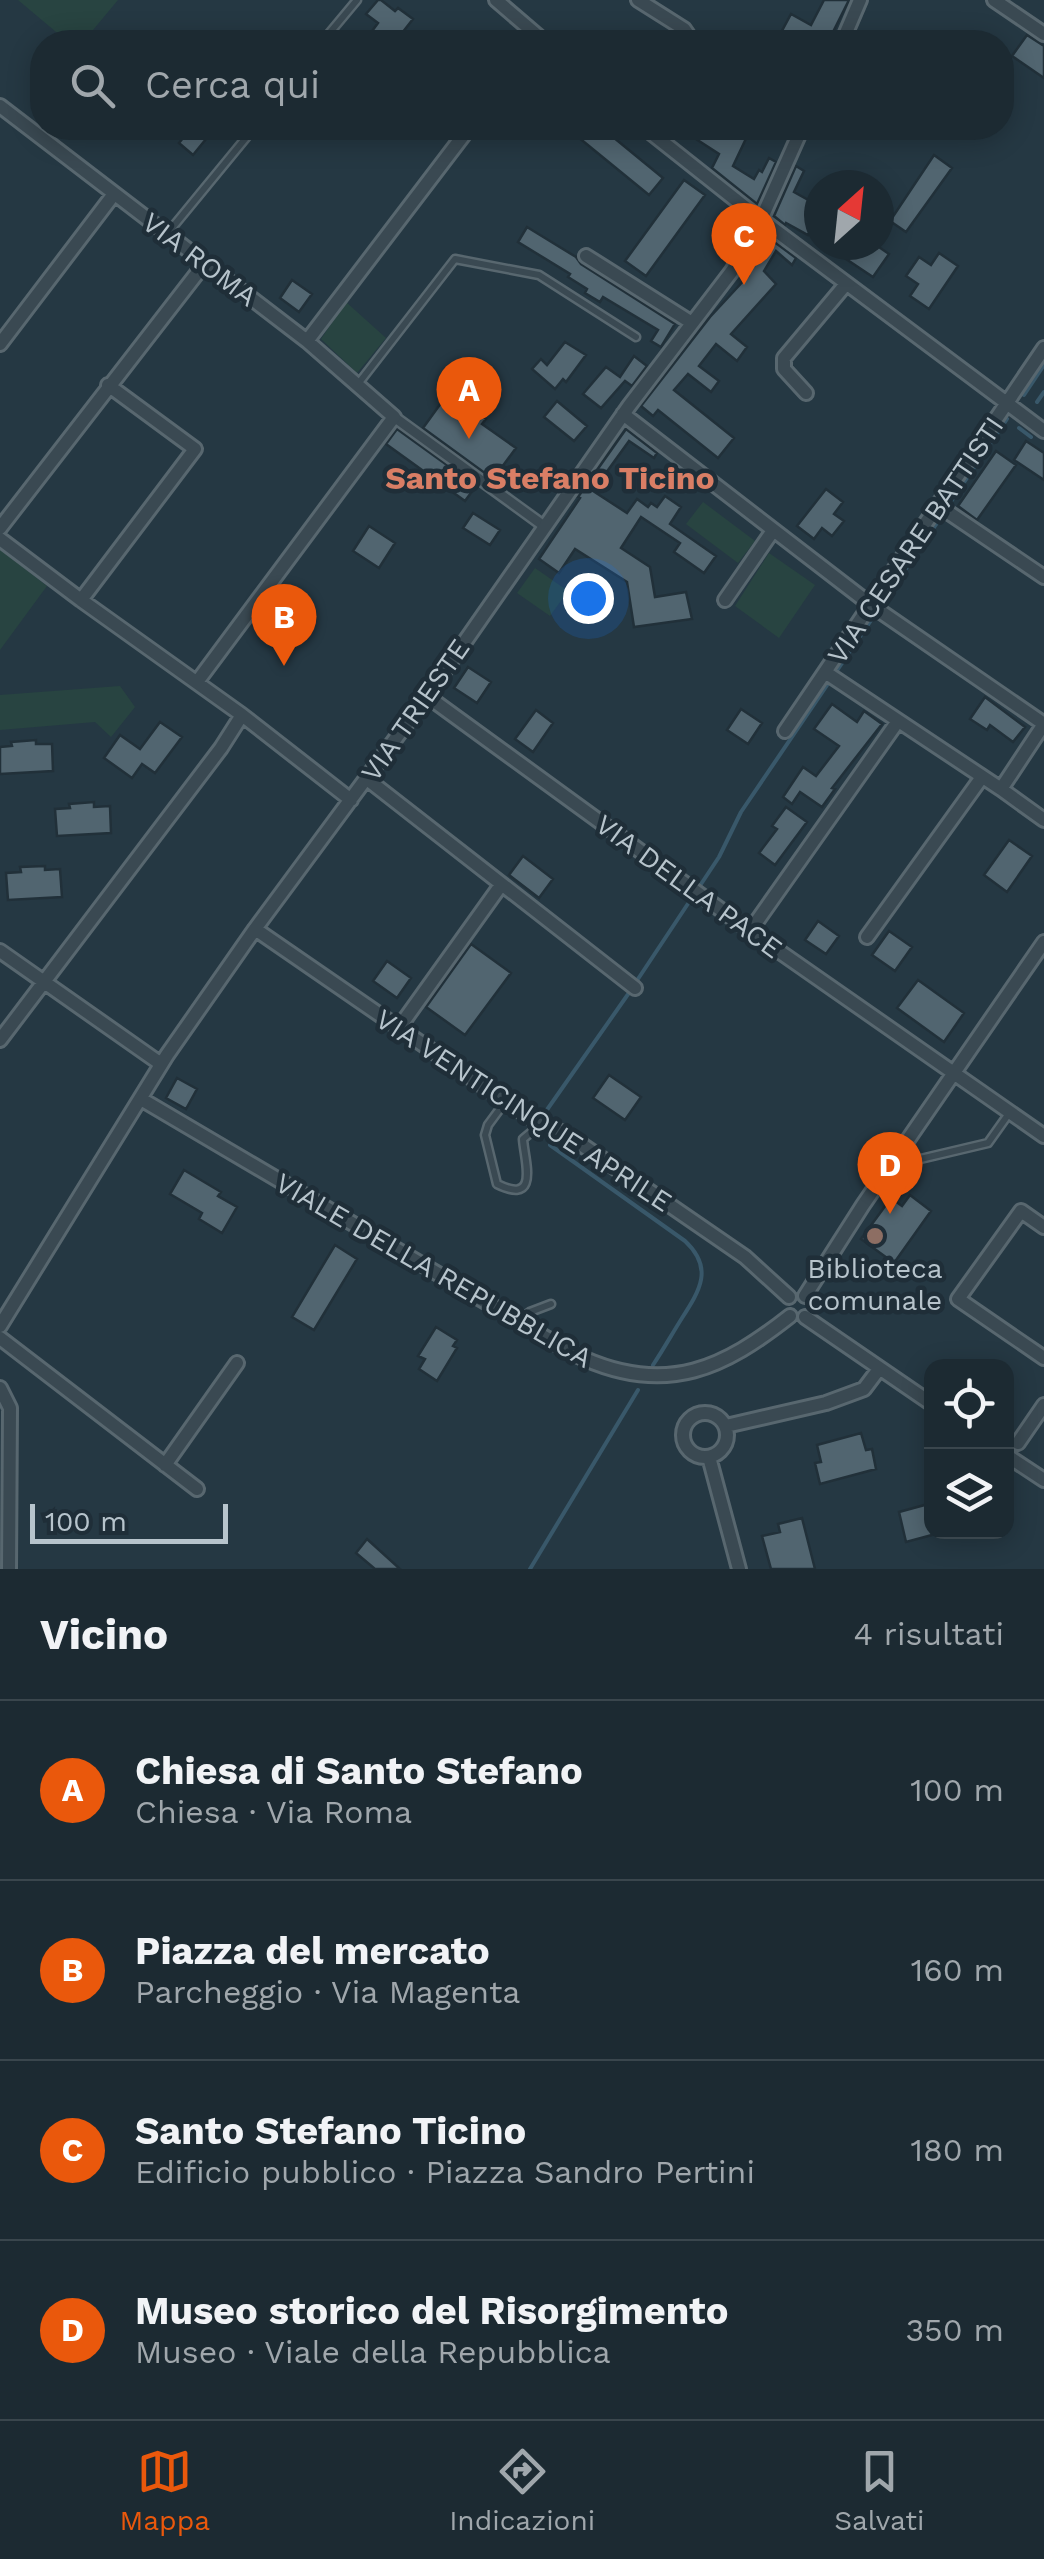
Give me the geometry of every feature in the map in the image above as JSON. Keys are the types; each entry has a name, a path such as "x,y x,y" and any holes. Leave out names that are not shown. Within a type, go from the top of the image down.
{"street":[{"path":"496,0 528,30"},
{"path":"638,0 685,30"},
{"path":"847,30 860,0"},
{"path":"994,0 1044,34"},
{"name":"VIA ROMA","path":"0,106 30,129"},
{"name":"VIA ROMA","path":"44,140 307,340 394,418"},
{"path":"307,340 460,140"},
{"path":"663,140 759,218 1044,431"},
{"name":"VIA TRIESTE","path":"0,1326 161,1064 254,929 427,696 623,414 732,271 756,230 796,140"},
{"path":"0,344 114,194"},
{"path":"586,256 692,323"},
{"path":"0,528 204,262"},
{"path":"806,393 784,368 784,358 846,284"},
{"name":"VIA CESARE BATTISTI","path":"785,730 830,676 943,509 1044,348"},
{"path":"81,600 196,449 108,386"},
{"path":"623,414 875,608 1044,724 1001,789"},
{"path":"196,682 394,418 544,526"},
{"path":"943,509 1044,577"},
{"path":"725,600 772,532"},
{"path":"0,540 242,715 351,800"},
{"path":"830,676 1044,820"},
{"name":"VIA DELLA PACE","path":"427,696 750,931 1044,1136"},
{"path":"0,1040 242,715"},
{"path":"750,931 898,721"},
{"path":"867,937 982,777"},
{"path":"366,779 632,986"},
{"path":"398,1029 501,885"},
{"name":"VIA VENTICINQUE APRILE","path":"254,929 505,1101 569,1136 745,1257 790,1296"},
{"path":"806,1296 1044,942"},
{"path":"0,951 161,1064"},
{"name":"VIALE DELLA REPUBBLICA","path":"141,1099 580,1358 605,1368 625,1373 678,1375 717,1364 740,1352 790,1316"},
{"path":"1044,1227 1021,1211 958,1299 1044,1358"},
{"path":"790,1296 806,1296 811,1306 805,1317 790,1316 786,1309 790,1296"},
{"path":"805,1317 924,1399"},
{"path":"0,1338 197,1489"},
{"path":"166,1465 236,1363"},
{"path":"726,1426 852,1394 864,1388 879,1369"},
{"path":"0,1388 10,1408 9,1569"},
{"path":"1018,1443 1044,1404"},
{"path":"708,1413 726,1426 721,1451 702,1457 688,1450 683,1436 687,1421 708,1413"},
{"path":"709,1457 739,1569"},
{"path":"1014,1460 1044,1480"}],"lane":[{"path":"332,30 357,0"},
{"path":"167,234 244,140"},
{"path":"358,385 455,260 539,274 636,337"},
{"path":"505,1101 484,1136 497,1184 516,1190 525,1185 530,1176 523,1138 541,1124"},
{"path":"898,1155 912,1161 988,1142 1010,1112"},
{"path":"518,1321 551,1304"},
{"path":"1012,1449 1018,1443"}],"green space":[{"path":"18,0 118,0 93,30 54,30"},
{"path":"346,302 386,338 357,373 321,339"},
{"path":"703,502 755,541 738,563 686,524"},
{"path":"0,549 47,586 0,650"},
{"path":"769,553 815,585 779,638 735,606"},
{"path":"535,568 568,591 550,616 517,593"},
{"path":"120,686 135,707 111,737 95,722 0,730 0,695"}],"building":[{"path":"381,0 413,19 404,30 373,30 378,23 366,14"},
{"path":"824,0 849,0 834,30 782,30 791,14 811,25"},
{"path":"1027,35 1044,46 1044,78 1014,57"},
{"path":"181,140 205,140 193,155 179,143"},
{"path":"582,140 617,140 663,178 649,195"},
{"path":"697,140 745,140 733,166 754,179 769,158 776,162 757,204 712,168 719,154"},
{"path":"934,155 952,168 906,232 894,224 894,215"},
{"path":"796,166 804,171 794,192 804,198 804,233 774,216"},
{"path":"684,180 705,195 646,276 625,261"},
{"path":"527,227 675,324 661,347 651,341 658,330 603,297 600,302 585,293 587,289 568,277 570,274 518,242"},
{"path":"765,235 796,258 792,265 776,251 764,271 776,284 731,334 747,347 737,361 716,344 699,366 719,381 711,392 688,374 674,390 734,438 718,458 658,410 653,416 641,406 710,317 748,276 743,272"},
{"path":"939,253 958,266 929,309 910,296 918,284 906,276 919,257 931,265"},
{"path":"848,260 885,260 873,277"},
{"path":"292,280 312,294 299,312 280,298"},
{"path":"565,342 586,355 566,382 563,379 555,389 532,369 541,359 547,365"},
{"path":"634,356 647,366 632,386 625,381 601,408 583,394 606,367 620,377"},
{"path":"449,392 486,419 482,424 516,448 493,479 423,428"},
{"path":"557,401 587,426 574,441 544,417"},
{"path":"397,429 476,486 465,501 386,444"},
{"path":"626,429 657,453 654,458 629,441 593,491 627,513 637,499 648,507 651,503 657,507 665,496 681,507 670,524 716,556 704,573 674,552 680,543 641,517 621,548 650,567 655,597 686,592 692,619 634,627 627,582 575,549 559,573 539,559"},
{"path":"1026,441 1044,453 1044,480 1014,460"},
{"path":"996,451 1016,465 977,520 958,506"},
{"path":"826,489 843,502 834,514 844,521 832,536 822,528 814,539 797,526"},
{"path":"473,513 500,530 490,545 463,528"},
{"path":"369,526 395,543 379,568 353,551"},
{"path":"468,667 491,682 477,703 454,688"},
{"path":"985,697 1025,727 1013,742 990,725 987,730 970,719"},
{"path":"832,704 857,722 864,711 882,724 832,788 835,789 822,807 800,792 792,804 783,797 803,767 816,776 839,746 814,729"},
{"path":"741,709 762,723 748,744 727,730"},
{"path":"536,710 553,723 533,752 515,739"},
{"path":"160,722 182,737 155,773 142,764 132,778 104,758 120,735 140,749"},
{"path":"36,740 36,744 52,744 53,771 0,774 0,747"},
{"path":"94,802 94,807 110,806 111,833 57,836 55,809"},
{"path":"786,807 807,822 775,865 759,853 777,829 772,826"},
{"path":"1009,840 1032,856 1007,892 984,875"},
{"path":"523,856 553,879 539,898 509,875"},
{"path":"45,866 45,870 60,869 62,897 8,900 6,873 21,872 20,867"},
{"path":"818,921 839,936 826,954 805,940"},
{"path":"889,931 912,947 895,971 872,955"},
{"path":"471,944 511,973 465,1035 426,1007"},
{"path":"387,961 411,978 397,998 373,981"},
{"path":"918,980 964,1013 944,1042 897,1008"},
{"path":"609,1075 641,1097 625,1120 593,1098"},
{"path":"177,1078 197,1089 186,1109 166,1098"},
{"path":"184,1170 221,1192 218,1196 237,1207 222,1233 199,1219 202,1213 170,1194"},
{"path":"910,1195 931,1211 894,1263 861,1239 891,1198 902,1206"},
{"path":"335,1245 357,1259 314,1330 292,1317"},
{"path":"436,1327 457,1340 453,1346 457,1348 437,1381 419,1369 425,1359 418,1356"},
{"path":"861,1433 866,1450 872,1449 876,1469 820,1484 815,1463 821,1462 817,1445"},
{"path":"924,1505 924,1537 906,1542 899,1512"},
{"path":"802,1518 815,1569 771,1569 762,1536 780,1532 778,1524"},
{"path":"367,1539 400,1569 375,1569 356,1553"}],"waterway":[{"path":"1024,395 1044,365"},
{"path":"1037,402 1044,392"},
{"path":"948,506 1007,419"},
{"path":"1019,428 1031,437"},
{"path":"881,605 943,514"},
{"path":"636,982 719,857 741,812 876,613"},
{"path":"544,1114 631,990"},
{"path":"550,1145 685,1241 699,1260 699,1288 653,1365"},
{"path":"530,1569 638,1390"}],"place":[{"name":"Santo Stefano Ticino","path":"744,285"},
{"name":"Chiesa di Santo Stefano","path":"469,439"},
{"name":"Piazza del mercato","path":"284,666"},
{"name":"Museo storico del Risorgimento","path":"890,1214"},
{"name":"Biblioteca comunale","path":"875,1236"}],"district":[{"name":"Santo Stefano Ticino","path":"550,478"}]}
